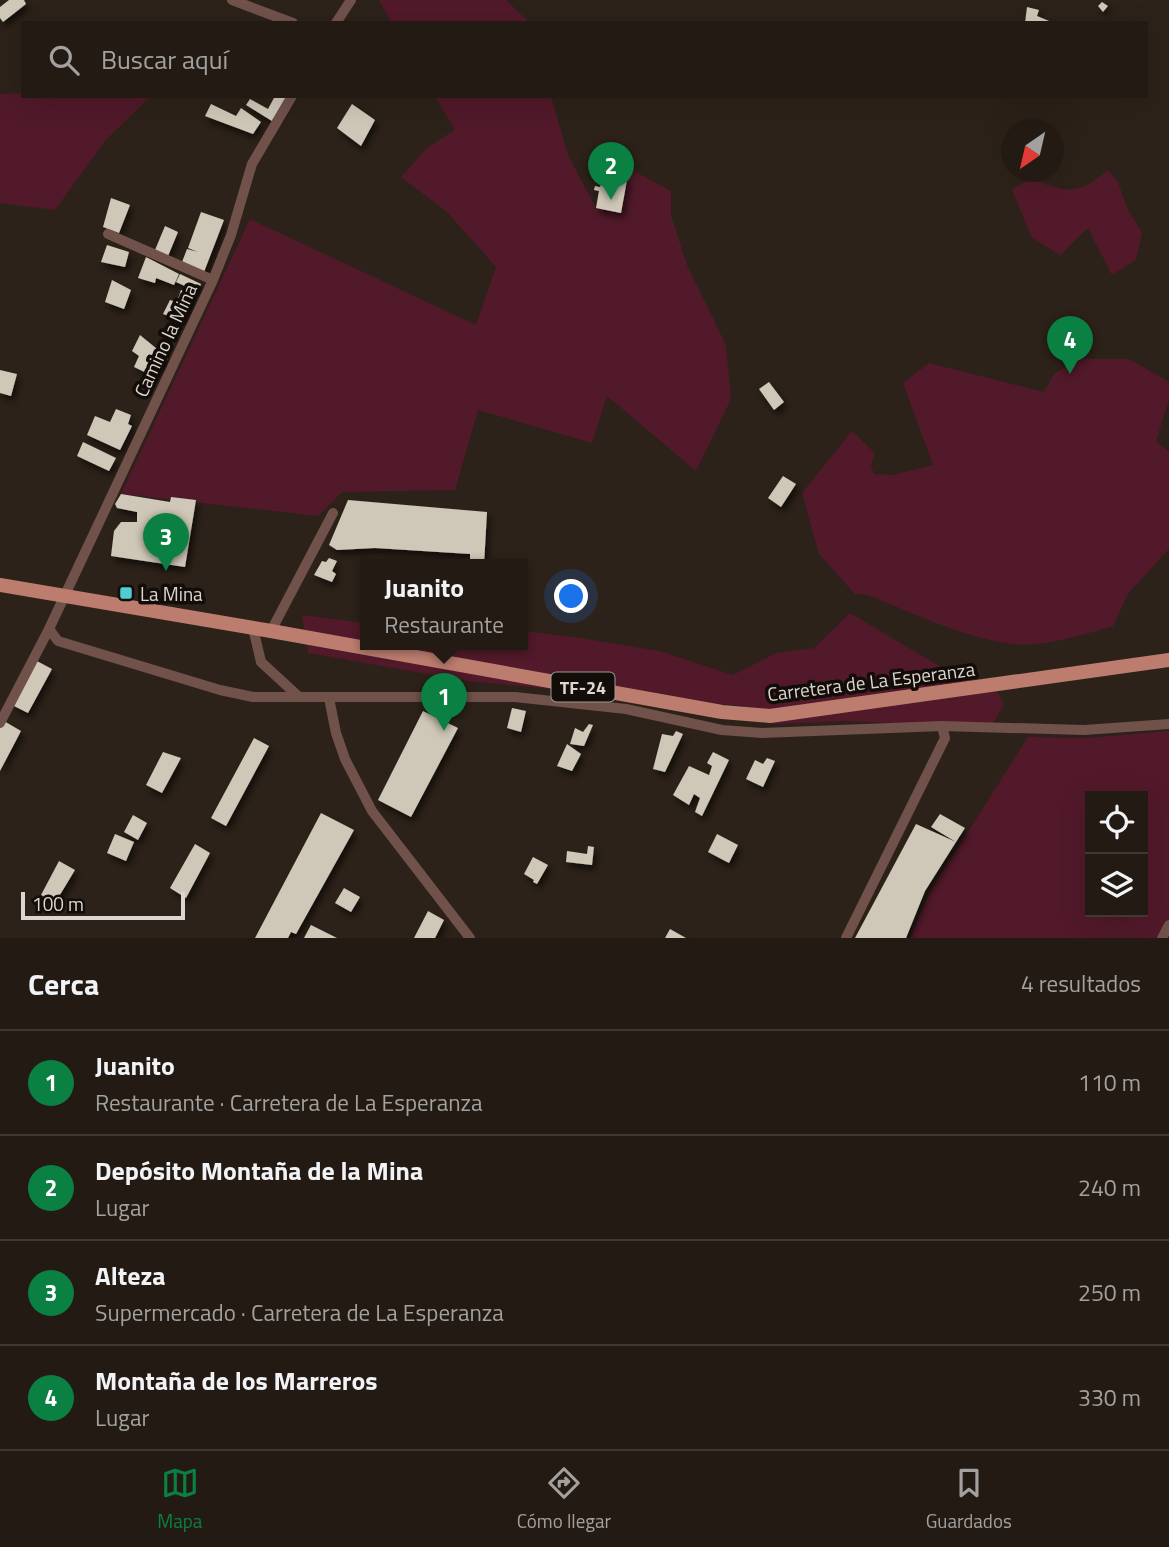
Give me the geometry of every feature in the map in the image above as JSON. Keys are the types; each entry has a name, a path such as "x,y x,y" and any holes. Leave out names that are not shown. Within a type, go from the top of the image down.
{"main road":[{"name":"Carretera de La Esperanza","path":"0,585 360,647"},
{"name":"Carretera de La Esperanza","path":"377,650 722,712 770,716 1169,660"}],"street":[{"path":"232,0 288,21"},
{"path":"337,21 351,0"},
{"name":"Camino la Mina","path":"0,723 50,629 213,280 231,235 252,164 291,98"},
{"path":"108,234 213,280"},
{"path":"271,631 333,513"},
{"path":"253,628 261,662 298,696"},
{"path":"50,629 58,641 220,690 253,697 516,697 626,709 722,730 762,733 942,726 1084,730 1169,724"},
{"path":"329,698 336,733 345,759 372,811 470,938"},
{"path":"846,938 945,738 942,726"},
{"path":"1162,938 1169,925"}],"shaded area":[{"path":"379,0 506,0 528,21 391,21"},
{"path":"21,93 21,98 149,98 105,141 55,210 0,203 0,94"},
{"path":"436,98 552,98 568,155 596,208 621,213 627,180 634,171 671,191 671,215 687,265 726,345 731,399 696,471 607,396 592,443 478,410 455,490 342,492 318,516 121,494 250,219 476,325 496,267 447,212 401,177 427,148 455,130"},
{"path":"1108,170 1118,182 1127,208 1142,233 1136,260 1112,275 1088,228 1060,255 1032,238 1012,190 1025,182 1039,182 1071,190 1097,179"},
{"path":"1078,359 1129,359 1169,382 1169,400 1156,441 1169,452 1169,549 1128,594 1113,626 1063,640 1036,644 993,641 939,624 868,595 855,594 819,554 802,493 852,431 875,453 871,465 874,474 893,475 933,465 903,383 929,363 1044,392 1054,374"},
{"path":"850,613 939,666 998,693 1004,704 991,727 844,721 775,724 744,706 645,691 563,690 468,681 308,653 302,615 360,622 360,650 528,650 528,632 660,651 733,675 776,653 814,648"},
{"path":"1169,731 1169,938 910,938 930,892 1028,737 1086,738"}],"building":[{"path":"9,0 24,0 26,4 3,22 0,18 0,7"},
{"path":"1102,2 1108,6 1103,12 1098,6"},
{"path":"1027,7 1039,10 1037,16 1049,21 1025,21"},
{"path":"274,98 287,98 272,121 246,105 250,99 268,109"},
{"path":"211,104 236,116 241,108 261,122 253,134 205,116"},
{"path":"352,104 375,120 361,146 337,128"},
{"path":"603,175 627,180 621,213 596,208 599,191 594,190 595,186 600,187"},
{"path":"111,198 130,205 119,233 103,227"},
{"path":"201,212 224,220 204,272 182,262 187,249 198,252 188,248"},
{"path":"165,226 178,232 168,256 155,250"},
{"path":"107,245 129,252 125,267 101,262"},
{"path":"146,257 179,274 174,285 156,278 155,283 138,278"},
{"path":"180,274 201,284 198,292 176,282"},
{"path":"112,280 131,290 124,309 105,302"},
{"path":"181,290 195,296 183,321 163,314 170,300 177,302"},
{"path":"140,335 168,358 163,367 159,365 153,376 134,367 139,356 132,351"},
{"path":"0,370 17,374 11,396 0,393"},
{"path":"769,382 784,402 774,410 759,389"},
{"path":"116,409 131,415 128,424 132,426 120,450 87,435 95,416 110,422"},
{"path":"83,442 116,458 109,471 77,456"},
{"path":"783,476 796,484 781,507 768,498"},
{"path":"121,494 170,502 171,497 196,500 185,567 111,556 114,531 121,522 137,522 137,512 117,508 115,504"},
{"path":"348,500 487,512 484,559 470,559 470,554 375,548 337,550 329,545"},
{"path":"329,558 337,561 332,571 336,574 332,582 314,575 322,561 326,562"},
{"path":"35,660 52,669 28,713 12,705"},
{"path":"512,708 526,711 521,732 507,728"},
{"path":"423,711 458,728 411,817 378,800"},
{"path":"4,721 21,731 0,771 0,728"},
{"path":"589,724 593,725 584,746 570,744 575,728 583,732"},
{"path":"676,731 683,734 665,772 653,769 662,734 673,736"},
{"path":"254,738 269,746 226,826 211,818"},
{"path":"567,744 581,754 572,771 557,766"},
{"path":"163,752 181,758 162,793 146,785"},
{"path":"713,752 729,760 702,816 695,812 700,798 694,794 689,805 673,795 689,766 709,775 712,766 707,763"},
{"path":"767,758 775,761 763,787 746,779 755,760 763,764"},
{"path":"321,813 354,830 296,934 291,932 288,938 255,938"},
{"path":"940,814 965,828 956,842 931,827"},
{"path":"133,815 147,823 138,840 124,832"},
{"path":"916,824 956,842 925,891 906,938 855,938"},
{"path":"115,834 134,842 126,861 107,853"},
{"path":"717,834 738,845 729,863 708,852"},
{"path":"195,844 210,853 186,898 170,888"},
{"path":"588,846 594,847 592,865 566,862 567,851 587,854"},
{"path":"533,857 548,865 537,884 524,874"},
{"path":"59,861 75,870 55,903 41,895"},
{"path":"344,888 360,897 351,912 335,903"},
{"path":"428,911 444,920 435,938 414,938"},
{"path":"311,925 337,938 304,938"},
{"path":"670,929 686,938 665,938"}],"place":[{"name":"Depósito Montaña de la Mina","path":"611,200"},
{"name":"Montaña de los Marreros","path":"1070,374"},
{"name":"Alteza","path":"166,571"},
{"name":"La Mina","path":"126,593"},
{"name":"Juanito","path":"444,731"}]}
